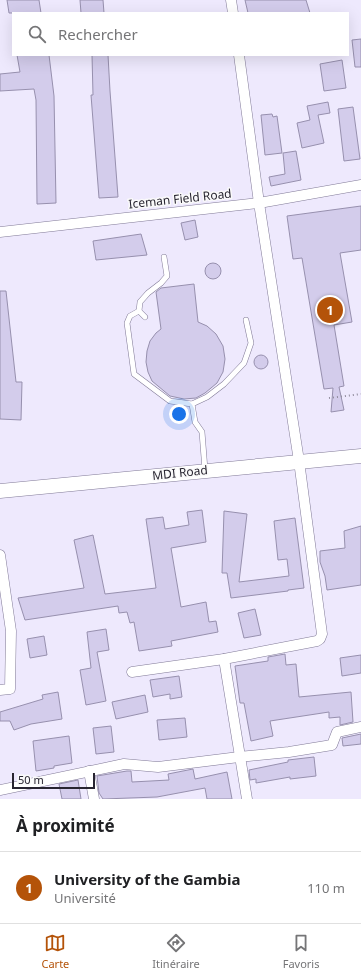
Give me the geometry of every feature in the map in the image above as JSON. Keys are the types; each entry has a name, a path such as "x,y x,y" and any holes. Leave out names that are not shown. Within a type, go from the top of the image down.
{"street":[{"path":"232,0 233,12"},
{"path":"132,672 224,659 317,641 320,639 322,634 299,462 259,203 239,56"},
{"name":"Iceman Field Road","path":"0,232 259,203 361,185"},
{"name":"MDI Road","path":"0,491 361,456"},
{"path":"0,555 11,631 10,689 0,690"},
{"path":"224,659 247,799"},
{"path":"0,790 124,764 158,767 288,752 332,745 337,732 361,727"},
{"path":"89,771 94,799"}],"lane":[{"path":"139,311 140,302 148,293 162,283 166,276 164,257"},
{"path":"139,311 145,317"},
{"path":"139,311 130,316 127,323 134,374 170,401 192,404 207,397 224,384 244,363 251,343 246,320"},
{"path":"192,404 195,422 202,432 206,471"}],"path":[{"path":"329,398 361,394"}],"building":[{"path":"7,0 39,0 41,12 9,13"},
{"path":"80,0 103,0 104,12 81,12"},
{"path":"245,0 306,0 310,12 248,12"},
{"path":"361,39 361,67 355,67 352,40"},
{"path":"17,56 49,56 54,96 56,203 37,204 36,100 34,89 0,91 0,74 20,72"},
{"path":"92,56 108,56 118,197 99,198 91,95 93,95"},
{"path":"342,60 346,88 324,91 320,64"},
{"path":"328,102 330,113 318,115 324,143 302,148 297,123 310,120 307,106"},
{"path":"353,107 360,159 344,161 338,109"},
{"path":"272,114 273,117 277,116 282,153 265,155 261,115"},
{"path":"296,151 301,180 271,186 269,177 285,174 283,153"},
{"path":"361,206 361,250 340,253 352,322 334,325 344,386 339,387 344,410 331,412 333,388 324,389 302,258 293,259 287,216"},
{"path":"195,220 198,237 185,240 181,223"},
{"path":"141,234 147,255 96,260 93,241"},
{"path":"210,263 216,263 221,268 219,277 216,279 210,279 205,274 205,268"},
{"path":"194,284 198,322 207,326 216,334 223,346 225,359 223,372 217,383 196,398 184,399 170,396 152,381 146,362 150,341 161,329 156,292 161,288"},
{"path":"0,291 6,291 16,382 22,382 21,420 0,419"},
{"path":"258,355 264,355 268,359 268,365 264,369 258,369 254,365 254,359"},
{"path":"202,510 206,542 171,548 181,607 206,602 209,622 216,621 218,632 171,641 172,646 139,651 134,622 130,623 127,612 119,613 118,606 25,620 18,598 84,588 74,540 93,535 105,594 156,588 146,519 163,517 165,529 189,525 187,512"},
{"path":"224,511 247,514 239,582 289,576 287,559 278,560 274,521 295,518 304,588 231,598 227,573 222,573"},
{"path":"361,526 361,585 327,590 325,576 320,562 320,551 345,548 344,531"},
{"path":"255,609 261,635 244,638 238,613"},
{"path":"106,629 109,650 97,652 106,701 86,705 80,670 91,668 87,632"},
{"path":"44,636 47,655 30,658 27,639"},
{"path":"285,654 286,665 296,664 299,697 351,692 353,722 340,725 340,717 329,718 329,712 270,721 273,736 251,741 244,703 240,703 235,666 268,661 268,657"},
{"path":"361,655 361,673 342,676 340,658"},
{"path":"179,676 182,697 170,699 170,694 153,697 150,680"},
{"path":"58,692 62,719 31,724 14,730 10,721 0,721 0,712 43,699 42,695"},
{"path":"145,695 148,712 116,719 112,702"},
{"path":"185,718 187,737 159,740 157,720"},
{"path":"111,726 114,752 96,754 93,728"},
{"path":"361,734 361,744 343,746 342,738"},
{"path":"69,736 72,763 36,771 33,741"},
{"path":"314,757 316,776 290,779 290,777 256,783 256,779 250,780 249,770 288,762 288,760"},
{"path":"193,769 195,779 227,772 232,799 207,799 205,788 157,797 103,799 99,793 97,776 131,771 132,782 169,780 168,774"},
{"path":"78,780 81,799 62,799 59,784"}],"place":[{"name":"University of the Gambia","path":"330,310"}]}
